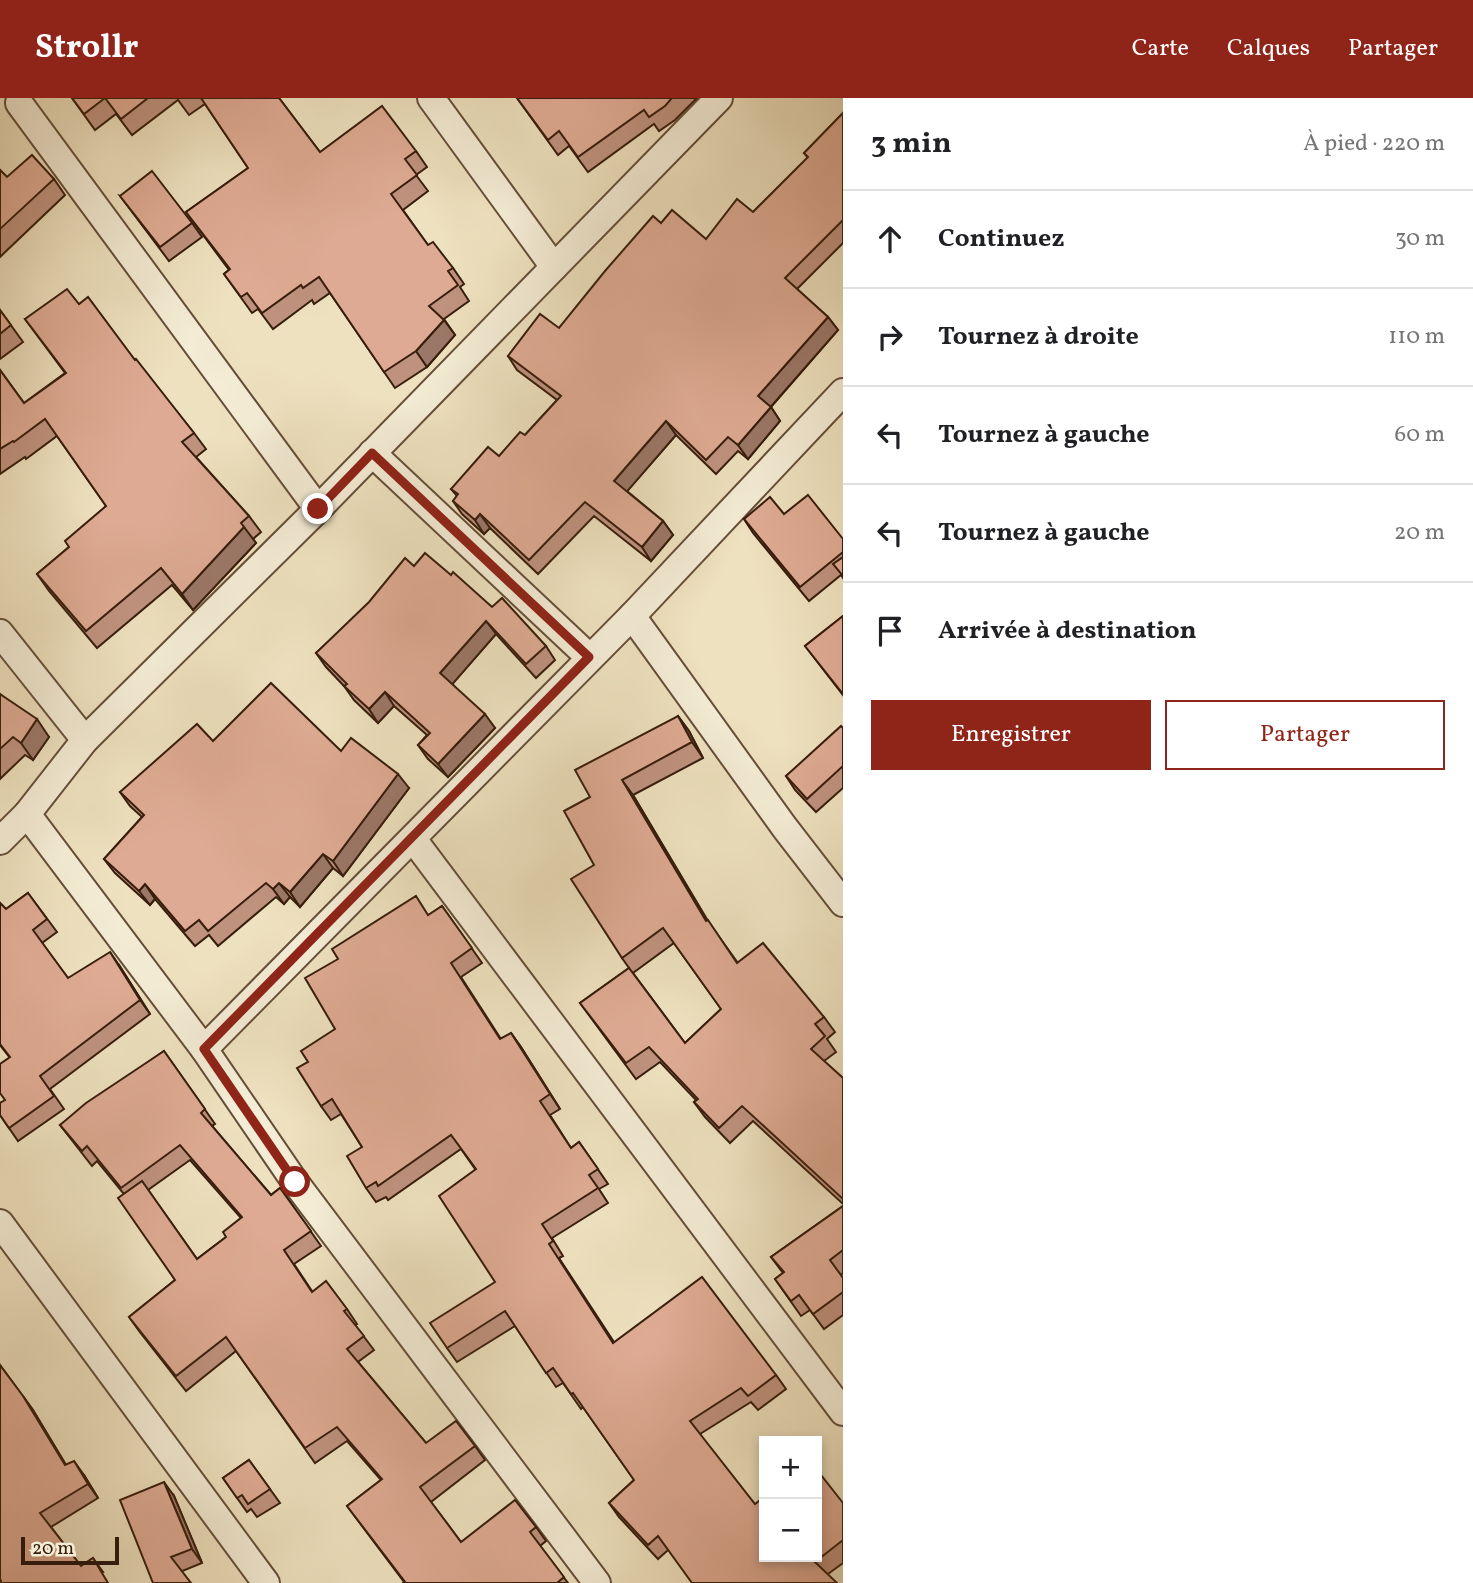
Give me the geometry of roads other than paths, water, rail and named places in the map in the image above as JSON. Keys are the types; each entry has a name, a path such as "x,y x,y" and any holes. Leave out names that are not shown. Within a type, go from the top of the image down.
{"street":[{"path":"431,98 554,267"},
{"path":"0,841 27,814 85,740 318,509 719,98"},
{"path":"19,103 318,509"},
{"path":"204,1049 632,616 843,392"},
{"path":"372,453 589,657"},
{"path":"632,616 785,828 843,903"},
{"path":"0,633 85,740"},
{"path":"27,814 204,1049 295,1182 597,1583"},
{"path":"413,839 843,1412"},
{"path":"0,1223 265,1583"}]}
